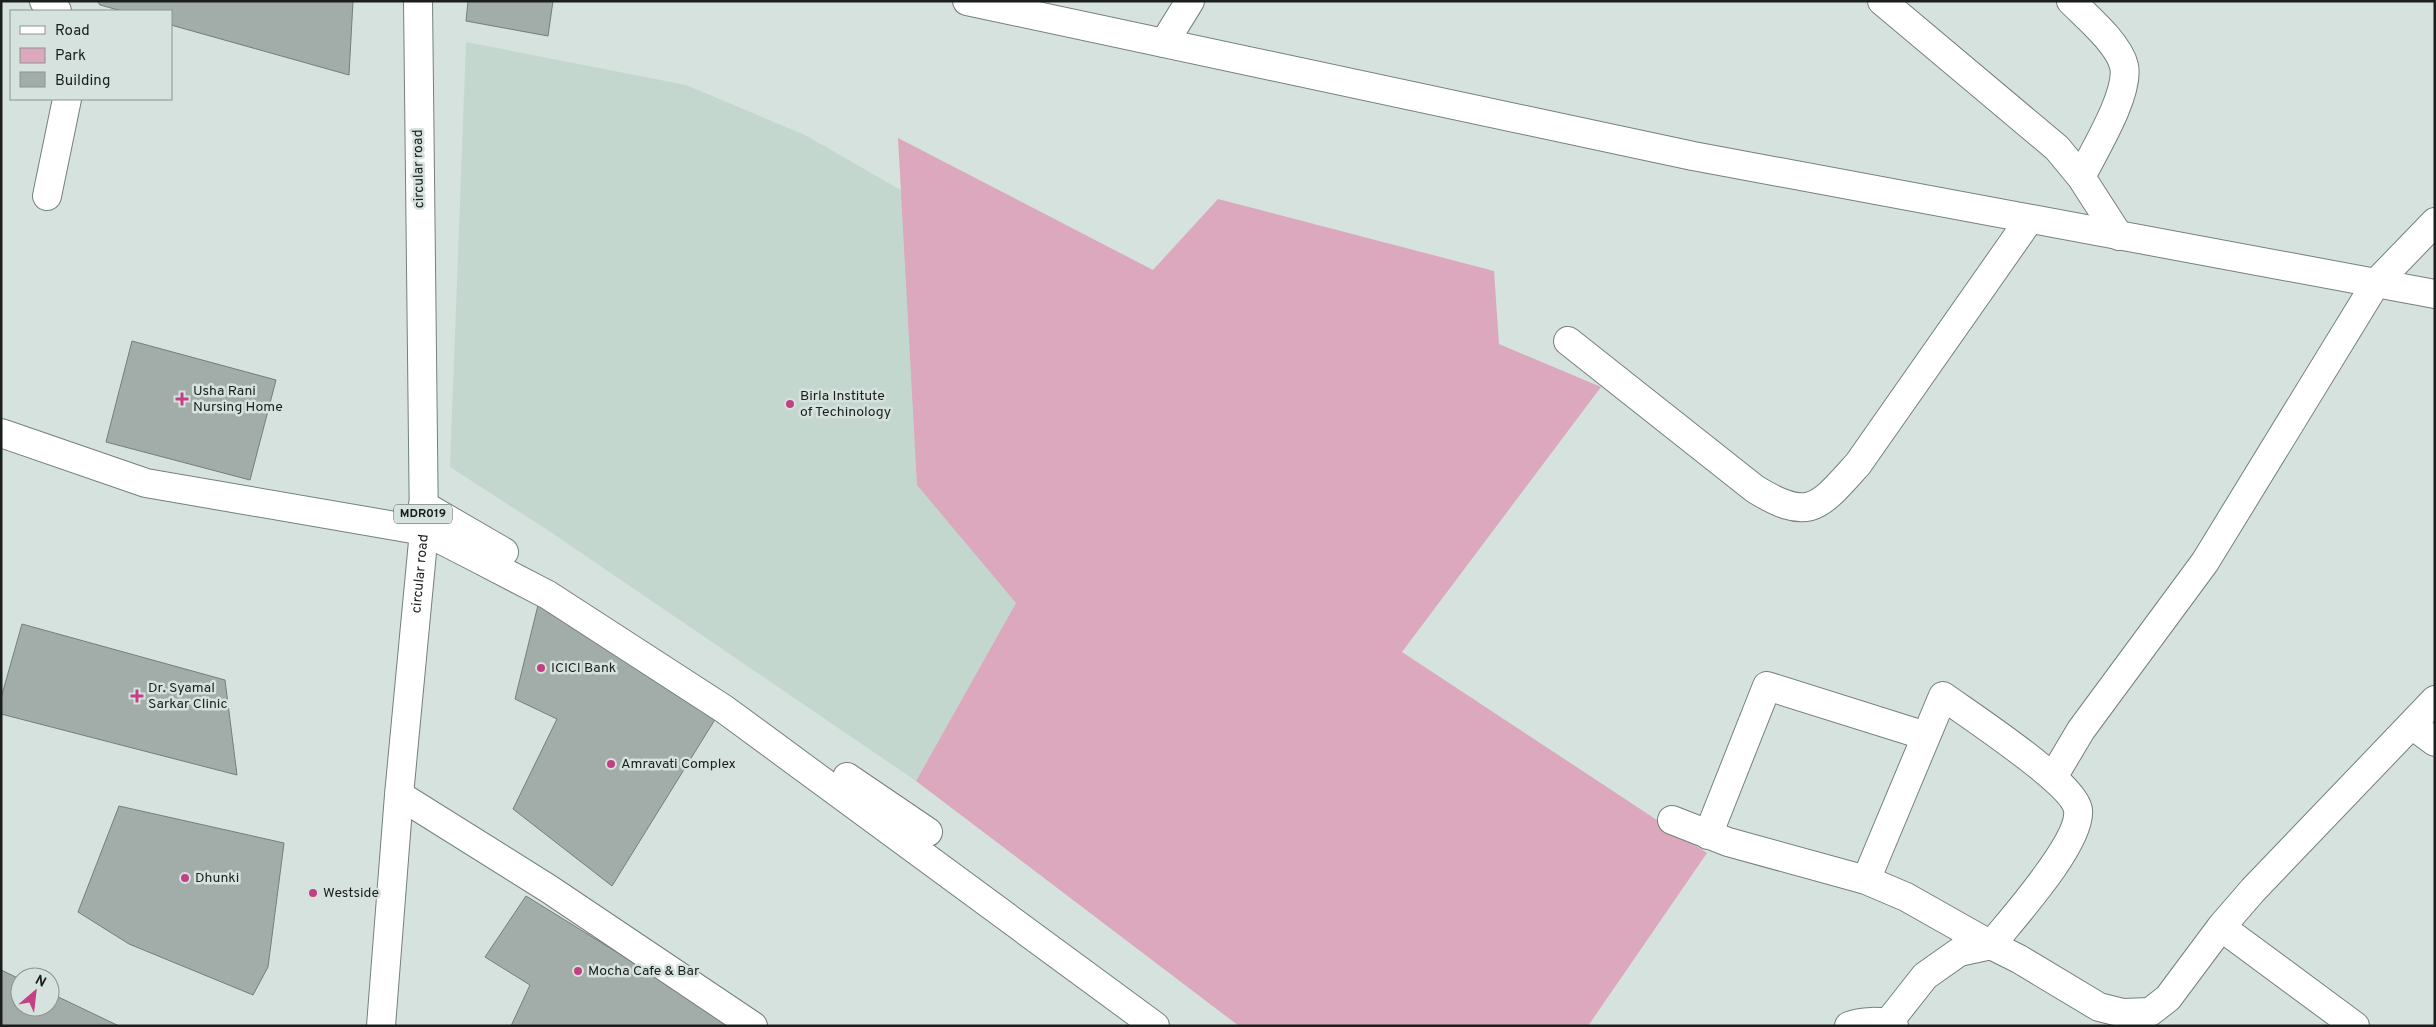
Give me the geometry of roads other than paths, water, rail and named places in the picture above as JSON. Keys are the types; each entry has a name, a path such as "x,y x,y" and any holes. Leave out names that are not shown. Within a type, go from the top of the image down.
{"street":[{"path":"44,1 56,10"},
{"name":"circular road","path":"381,1026 399,795 424,518 418,1"},
{"path":"1164,43 1190,1"},
{"path":"1882,1 2057,148 2082,176 2119,236"},
{"path":"2070,1 2118,51 2124,67 2121,96 2082,176"},
{"path":"976,2 1693,156 2435,294"},
{"path":"47,196 68,100"},
{"path":"1568,341 1754,489 1780,505 1803,509 1826,500 1858,464 2029,220"},
{"path":"2053,777 2081,730 2205,562 2376,283 2435,222"},
{"path":"1,433 146,483 424,518 582,599 928,832"},
{"path":"424,518 548,595 724,709 1155,1026"},
{"path":"1708,835 1767,686 1926,736"},
{"path":"1849,1026 1856,1023 1891,1024 1925,976 1959,952 1991,945 2059,858 2076,828 2078,810 2070,794 2053,777 1943,696 1866,880"},
{"path":"1672,820 1728,842 1866,880 1906,897 2019,959 2100,1007 2123,1013 2150,1012 2168,998 2221,927 2312,827 2435,700"},
{"path":"2412,725 2435,742"},
{"path":"399,795 549,888 753,1026"},
{"path":"2221,927 2355,1026"}],"place":[{"name":"Usha Rani Nursing Home","path":"182,399"},
{"name":"Birla Institute of Techinology","path":"790,404"},
{"name":"ICICI Bank","path":"541,668"},
{"name":"Dr. Syamal Sarkar Clinic","path":"137,696"},
{"name":"Amravati Complex","path":"611,764"},
{"name":"Dhunki","path":"185,878"},
{"name":"Westside","path":"313,893"},
{"name":"Mocha Cafe & Bar","path":"578,971"}]}
